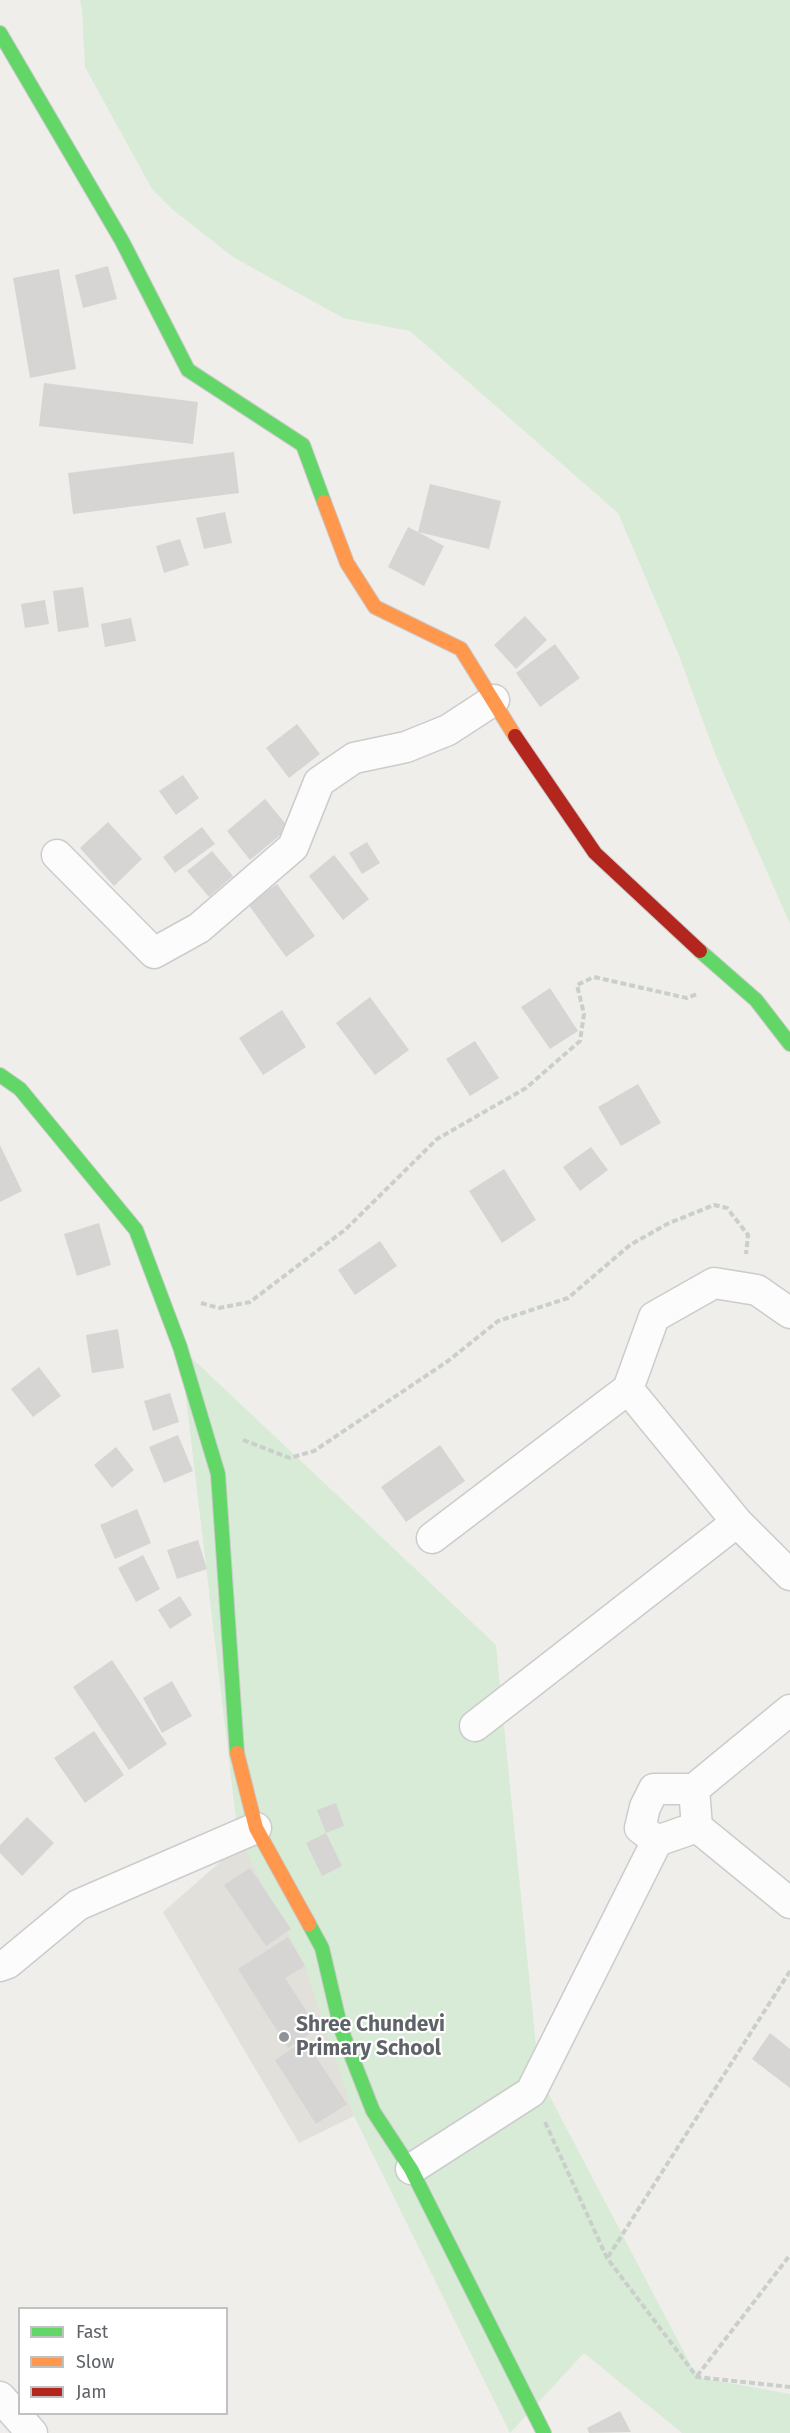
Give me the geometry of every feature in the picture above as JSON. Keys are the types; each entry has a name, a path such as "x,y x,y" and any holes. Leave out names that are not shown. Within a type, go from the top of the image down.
{"street":[{"path":"0,33 122,241 188,370 303,445 347,563 375,607 461,649 522,747 595,853 756,1000 790,1044"},
{"path":"57,855 154,953 199,928 293,848 319,782 354,758 406,747 448,730 494,700"},
{"path":"0,1075 20,1089 136,1230 180,1347 218,1474 237,1752 256,1828 322,1948 341,2029 373,2111 411,2169 544,2433"},
{"path":"432,1538 628,1389 654,1317 714,1283 758,1290 790,1313"},
{"path":"628,1389 737,1522 790,1575"},
{"path":"475,1726 737,1522"},
{"path":"657,1842 640,1828 645,1807 654,1789 694,1789 790,1710"},
{"path":"694,1789 697,1827 790,1903"},
{"path":"411,2169 531,2092 657,1842 697,1827"},
{"path":"0,1966 8,1963 78,1905 256,1828"},
{"path":"0,2397 32,2433"}],"path":[{"path":"159,1292 219,1308 250,1302 288,1275 346,1229 437,1139 526,1088 580,1041 584,1014 577,985 594,977 687,998 734,981"},
{"path":"203,1424 290,1458 314,1451 448,1361 498,1321 568,1298 630,1245 667,1224 714,1205 727,1208 748,1235 741,1288"},
{"path":"608,2258 790,1971"},
{"path":"531,2092 608,2258 697,2377 790,2387"},
{"path":"697,2377 790,2255"}],"shaded area":[{"name":"Shree Chundevi Primary School","path":"243,1842 307,1958 354,2116 299,2143 163,1912"}],"green space":[{"path":"80,0 790,0 790,924 716,756 678,653 618,513 410,331 343,318 233,257 172,209 152,189 85,67"},
{"path":"180,1347 496,1645 539,2076 697,2377 790,2394 790,2433 682,2433 584,2353 510,2433 354,2116 305,1966 238,1836"}],"building":[{"path":"108,266 117,299 83,308 75,275"},
{"path":"59,269 76,369 30,378 13,278"},
{"path":"44,383 198,402 193,444 39,426"},
{"path":"234,452 239,493 73,514 68,473"},
{"path":"430,484 501,501 489,549 418,532"},
{"path":"225,512 232,543 204,549 196,518"},
{"path":"408,527 444,546 424,586 388,567"},
{"path":"180,539 189,565 164,573 156,546"},
{"path":"83,587 89,627 58,632 53,591"},
{"path":"45,600 49,624 25,628 21,604"},
{"path":"525,616 547,640 516,669 494,645"},
{"path":"131,618 136,641 105,647 101,624"},
{"path":"555,644 580,678 540,707 516,673"},
{"path":"297,724 320,754 289,778 266,748"},
{"path":"183,775 199,798 176,815 159,791"},
{"path":"265,799 289,828 250,860 227,831"},
{"path":"108,822 142,859 114,886 80,848"},
{"path":"202,827 215,844 175,873 163,857"},
{"path":"367,842 380,863 362,874 349,853"},
{"path":"212,851 233,876 209,897 187,871"},
{"path":"334,855 369,899 343,920 309,876"},
{"path":"277,884 315,936 286,957 248,904"},
{"path":"550,988 578,1031 550,1049 521,1007"},
{"path":"370,997 409,1050 375,1075 336,1023"},
{"path":"282,1010 306,1047 263,1075 239,1038"},
{"path":"475,1041 499,1078 470,1096 446,1059"},
{"path":"638,1084 661,1123 621,1146 598,1107"},
{"path":"0,1145 22,1191 0,1202"},
{"path":"591,1147 608,1170 580,1191 563,1167"},
{"path":"504,1169 536,1220 502,1243 469,1191"},
{"path":"99,1223 111,1265 77,1276 64,1234"},
{"path":"380,1241 397,1266 355,1295 338,1270"},
{"path":"118,1329 124,1368 92,1373 86,1335"},
{"path":"39,1367 61,1396 33,1417 11,1389"},
{"path":"170,1393 179,1422 153,1431 144,1401"},
{"path":"178,1435 193,1471 164,1483 149,1447"},
{"path":"440,1445 465,1481 406,1522 381,1487"},
{"path":"116,1447 134,1470 112,1488 94,1465"},
{"path":"137,1509 151,1543 115,1559 100,1525"},
{"path":"198,1540 207,1569 177,1579 167,1550"},
{"path":"143,1555 160,1589 136,1602 118,1568"},
{"path":"180,1596 192,1615 170,1629 158,1610"},
{"path":"112,1660 167,1744 129,1770 73,1687"},
{"path":"172,1681 192,1716 162,1733 143,1698"},
{"path":"94,1731 124,1775 85,1803 54,1758"},
{"path":"336,1803 344,1826 326,1833 317,1810"},
{"path":"27,1817 54,1843 22,1876 0,1853 0,1845"},
{"path":"326,1833 342,1866 322,1876 306,1843"},
{"path":"250,1868 291,1929 266,1946 224,1885"},
{"path":"288,1937 305,1966 285,1978 318,2029 288,2048 238,1969"},
{"path":"770,2033 790,2049 790,2088 752,2059"},
{"path":"305,2040 347,2104 316,2124 275,2060"},
{"path":"620,2411 631,2432 589,2433 587,2428"}],"traffic: fast":[{"path":"0,33 122,241 188,370 303,445 324,502"},
{"path":"700,951 756,1000 790,1044"},
{"path":"0,1075 20,1089 136,1230 180,1347 218,1474 237,1753"},
{"path":"309,1924 322,1948 341,2029 373,2111 411,2169 544,2433"}],"traffic: slow":[{"path":"324,502 347,563 375,607 461,649 515,736"},
{"path":"237,1753 256,1828 309,1924"}],"traffic: jam":[{"path":"515,736 595,853 700,951"}],"place":[{"name":"Shree Chundevi Primary School","path":"284,2037"}]}
